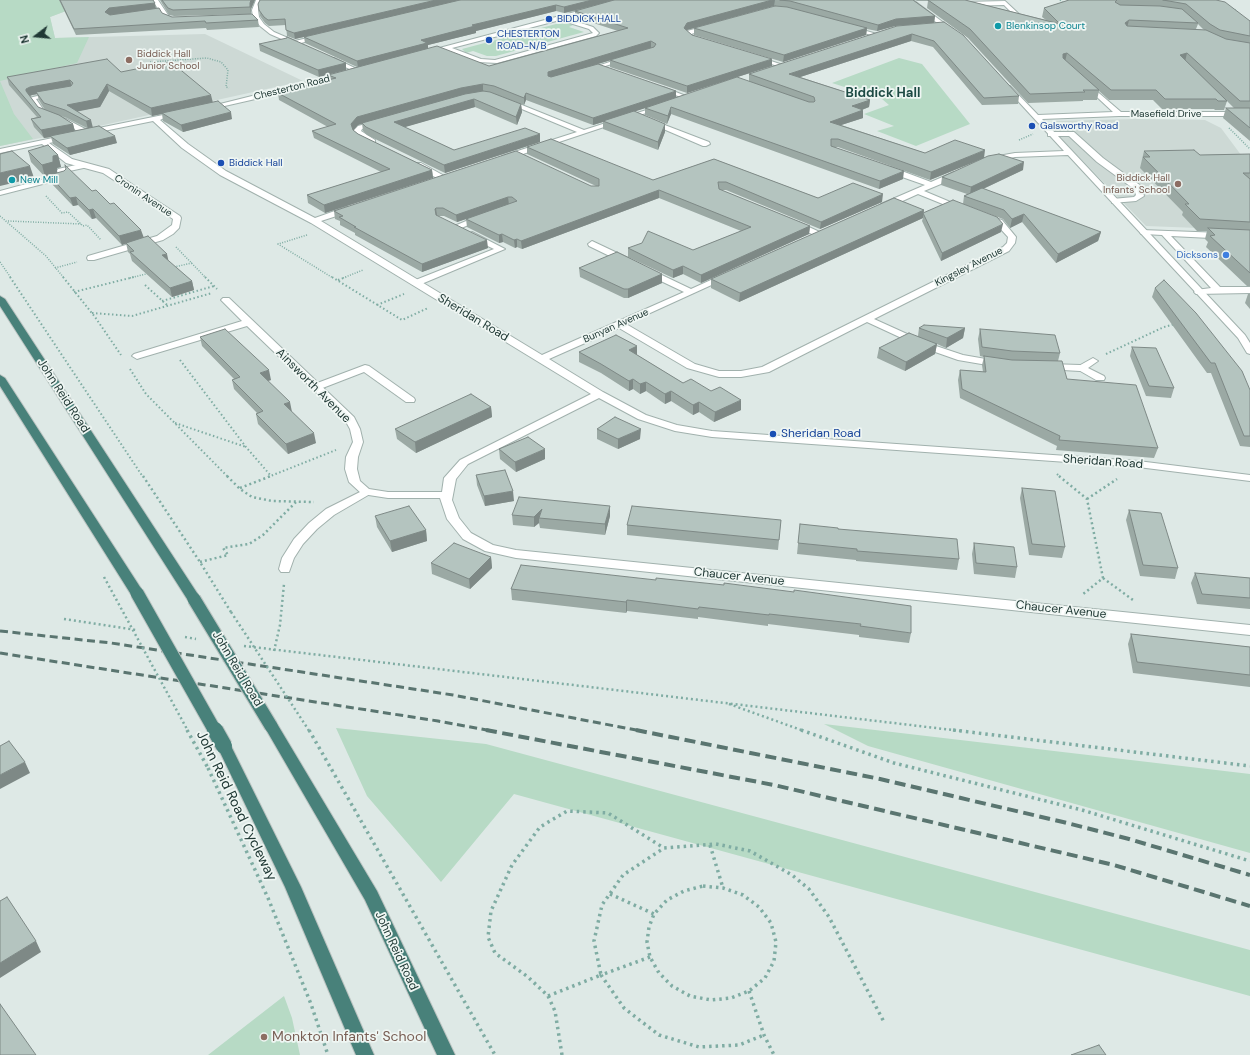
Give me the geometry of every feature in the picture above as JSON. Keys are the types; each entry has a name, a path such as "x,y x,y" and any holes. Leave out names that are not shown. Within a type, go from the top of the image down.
{"highway":[{"name":"John Reid Road","path":"0,299 194,599 271,726 371,896 446,1055"},
{"path":"0,378 137,593 224,746 293,887 365,1055"}],"street":[{"path":"155,0 168,19 187,21"},
{"path":"909,0 920,5 959,36"},
{"path":"266,1 258,1 255,10 256,17 262,25 272,33 309,49"},
{"path":"954,4 1005,3 1018,16 1038,21"},
{"path":"423,54 597,8"},
{"path":"155,12 163,11"},
{"path":"248,18 256,17"},
{"path":"445,48 480,61 495,62 594,35 596,33 591,28 560,18"},
{"path":"708,43 694,39 688,34 689,32 720,24"},
{"path":"930,26 944,25"},
{"path":"847,27 880,34 863,40"},
{"path":"294,43 324,36"},
{"name":"Chesterton Road","path":"198,110 249,99 362,70 323,55"},
{"path":"753,57 786,65 770,71"},
{"path":"578,73 629,58"},
{"path":"599,66 614,72"},
{"path":"1080,79 1119,114"},
{"path":"1003,82 1199,292 1247,341 1250,351"},
{"path":"494,162 691,97 651,85"},
{"path":"64,92 32,98 43,113 64,120 86,133"},
{"path":"499,98 583,132"},
{"name":"Masefield Drive","path":"1035,117 1230,111 1250,114"},
{"path":"634,115 706,144"},
{"path":"0,151 169,116"},
{"name":"Sheridan Road","path":"155,119 185,146 223,173 314,221 599,394 642,417 675,428 712,434 1138,464 1250,478"},
{"path":"377,144 358,134 357,131 360,127 382,121"},
{"path":"1051,134 1070,134 1100,160 1138,188 1140,196 1136,200 1115,201"},
{"name":"Cronin Avenue","path":"43,142 69,161 106,171 177,218 176,226 160,238 91,258"},
{"path":"984,161 1015,155 1069,152"},
{"path":"516,154 530,161"},
{"path":"410,161 444,178"},
{"path":"0,193 63,176 61,171 86,165"},
{"path":"879,166 931,185"},
{"path":"876,210 963,171"},
{"path":"917,191 969,211"},
{"path":"314,221 358,207"},
{"path":"420,285 501,249 453,226 491,215"},
{"name":"Kingsley Avenue","path":"619,324 690,366 719,374 741,374 765,370 1006,249 1011,243 1012,238 1008,231 999,222 984,217"},
{"path":"785,220 824,233 806,241"},
{"path":"1144,232 1250,237"},
{"path":"1164,233 1218,290"},
{"path":"592,244 691,292"},
{"name":"Bunyan Avenue","path":"542,360 734,273"},
{"path":"1199,292 1218,290 1250,290"},
{"name":"Ainsworth Avenue","path":"226,300 350,419 355,429 358,442"},
{"path":"867,319 924,345 961,358 1010,365"},
{"path":"137,356 248,322"},
{"path":"1080,368 1093,361"},
{"path":"1041,367 1080,368 1100,378"},
{"path":"316,387 365,368 410,400"},
{"name":"Chaucer Avenue","path":"599,394 464,462 450,478 446,500 453,519 466,536 489,548 516,554 1250,630"},
{"path":"358,442 352,456 351,469 355,482 366,492 388,495 447,496"},
{"path":"285,569 288,558 298,542 330,512 366,492"}],"path":[{"path":"1060,0 1065,5"},
{"path":"1224,4 1230,6 1240,14"},
{"path":"150,62 207,58 221,62 228,70 226,87 249,99"},
{"path":"42,192 62,213 68,212 81,224"},
{"path":"0,216 46,256 92,313 146,394 240,489 252,497 272,501 350,501"},
{"path":"7,221 87,225 113,252"},
{"path":"327,229 278,244 402,320 445,301"},
{"path":"92,313 132,316 220,291 172,243 160,238"},
{"path":"55,268 91,258"},
{"path":"0,262 200,562 308,729 495,1055"},
{"path":"170,268 192,262"},
{"path":"337,281 382,262"},
{"path":"74,292 156,272"},
{"path":"145,285 167,306"},
{"path":"377,305 420,285"},
{"path":"162,301 214,286"},
{"path":"1093,361 1164,327 1179,323"},
{"path":"169,346 246,447 271,476"},
{"path":"124,360 137,356"},
{"path":"174,423 246,447"},
{"path":"240,489 358,442"},
{"path":"1036,457 1087,499 1103,578 1063,610"},
{"path":"1087,499 1138,464"},
{"path":"200,562 228,555 223,548 249,544 263,535 296,502"},
{"path":"274,651 280,625 285,569"},
{"name":"John Reid Road Cycleway","path":"104,577 208,768 268,898 311,1004 328,1055"},
{"path":"64,619 142,631"},
{"path":"181,637 204,640"},
{"path":"243,646 274,651 723,702 1250,766"},
{"path":"723,702 894,762 1082,810 1250,861"},
{"path":"562,1055 555,1012 548,996 528,977 495,953 488,938 491,911 512,866 540,827 567,811 608,813 664,848"},
{"path":"710,845 723,888"},
{"path":"764,1035 739,1045 699,1047 659,1035 624,1008 601,975 594,942 602,905 623,875 664,848 710,845 750,851 792,875 809,889 829,917 884,1022"},
{"path":"703,886 723,888 743,895 759,907 771,923 776,942 774,961 765,978 749,991 731,998 710,1000 690,996 672,986 659,973 650,956 647,942 649,927 654,914 667,900 684,891 703,886"},
{"path":"610,894 654,914"},
{"path":"548,996 650,956"},
{"path":"749,991 764,1035 774,1055"}],"shaded area":[{"name":"Biddick Hall Junior School","path":"0,0 82,5 50,17 55,38 205,34 303,81 81,130 0,146"},
{"name":"Biddick Hall Infants' School","path":"1136,119 1205,120 1221,128 1250,167 1250,230 1146,226 1048,125 1053,121"}],"green space":[{"path":"0,0 104,0 82,5 50,17 55,38 89,37 77,63 0,81"},
{"path":"567,23 573,25 569,27 584,32 496,56 487,56 473,51 466,53 462,49 556,24"},
{"path":"899,58 922,64 970,124 916,146 877,131 894,126 864,114 889,105 882,99 832,83"},
{"path":"0,81 14,114 33,139 0,146"},
{"path":"824,724 1250,774 1250,853 868,746"},
{"path":"336,728 486,744 1250,950 1250,996 514,794 441,882 367,796"},
{"name":"Monkton Infants' School","path":"284,996 292,1018 300,1055 208,1055"}],"building":[{"path":"60,0 153,0 155,3 109,8 105,12 110,15 159,8 162,13 172,17 252,14 258,20 206,23 205,21 74,29"},
{"path":"162,0 251,0 250,7 173,10 168,8"},
{"path":"260,0 436,0 294,33 286,30 285,19 268,20 264,17 259,10 258,4"},
{"path":"460,0 592,0 564,7 556,5 472,25 475,26 421,40 427,43 357,61 304,37"},
{"path":"614,0 772,0 687,23 684,28 692,35 772,59 687,86 610,60 654,47 656,44 651,41 548,72 548,76 551,77 598,64 676,91 593,118 526,93 524,98 494,86 483,84 461,88 357,117 351,124 353,130 358,134 432,170 324,205 307,195 390,169 312,131 336,124 278,93 336,78 328,75 437,46 489,66 628,28 575,11"},
{"path":"780,0 913,0 935,16 896,19 878,25 790,1"},
{"path":"928,0 965,0 1060,24 1044,8 1069,0 1117,0 1115,2 1120,5 1160,6 1182,9 1198,23 1129,20 1125,23 1127,26 1206,30 1226,39 1250,43 1250,101 1240,101 1187,53 1180,55 1227,101 1218,101 1216,99 1165,99 1156,90 1111,90 1067,53 1063,54 1063,58 1099,90 1030,94 970,29"},
{"path":"1163,0 1216,0 1225,2 1250,21 1250,36 1220,30 1210,24 1186,4"},
{"path":"775,6 787,7 867,28 784,55 694,28"},
{"path":"944,22 963,35 1019,96 984,98 934,41 912,34 789,74 870,100 852,106 863,110 830,122 925,153 955,140 985,150 931,172 838,139 831,139 831,146 904,171 880,181 671,107 668,116 645,108 737,77 809,102 814,102 814,97 749,74 897,26"},
{"path":"287,37 346,63 318,70 259,44"},
{"path":"107,59 121,72 171,62 211,95 151,108 107,84 98,99 67,105 91,120 86,121 65,110 44,103 36,92 71,86 73,83 70,80 30,87 26,89 26,91 38,107 59,115 73,124 41,130 31,119 41,117 7,77"},
{"path":"483,91 490,92 521,104 516,117 474,99 394,122 454,150 525,128 540,134 444,165 366,127 362,123 465,94"},
{"path":"218,101 231,112 181,125 162,113"},
{"path":"1226,108 1250,108 1250,128"},
{"path":"634,111 665,124 658,142 603,121"},
{"path":"99,126 115,136 67,148 50,136"},
{"path":"551,139 653,180 714,159 818,198 853,183 883,194 821,222 726,182 718,182 719,189 810,226 701,275 683,266 673,270 628,248 642,243 648,231 693,250 751,227 659,190 521,241 517,239 514,240 502,234 499,235 466,219 517,201 512,197 508,197 456,215 443,208 436,208 436,215 487,240 422,264 354,227 356,227 339,217 343,216 334,211 516,151 591,186 599,186 599,179 527,147"},
{"path":"48,145 58,155 53,156 53,162 42,165 28,151"},
{"name":"Biddick Hall Infants' School","path":"1194,150 1200,155 1250,154 1250,173 1243,173 1250,179 1250,222 1200,219 1185,204 1189,204 1143,157 1150,157 1144,151"},
{"path":"12,151 30,166 0,173 0,154"},
{"path":"999,154 1024,162 971,187 942,177 988,156"},
{"path":"65,165 92,191 96,190 110,204 114,203 141,230 119,236 93,209 89,210 76,197 70,198 49,175 64,171 66,169"},
{"path":"982,188 1101,232 1058,254 1024,214 1012,219 1004,210 964,196"},
{"path":"894,198 924,210 740,293 711,279"},
{"path":"953,200 997,217 1003,224 942,253 923,213"},
{"path":"1208,228 1250,230 1250,273 1210,236 1215,235"},
{"path":"148,236 167,254 162,255 192,281 170,288 130,252 134,251 126,243"},
{"path":"617,252 662,274 628,289 624,289 579,268"},
{"path":"1164,280 1196,313 1242,371 1250,390 1250,436 1244,436 1215,363 1211,363 1155,288"},
{"path":"924,325 965,328 947,338 919,328"},
{"path":"225,329 269,370 260,373 290,402 284,404 314,433 286,444 256,414 263,411 232,380 240,377 200,337"},
{"path":"980,329 1055,335 1060,353 1012,351 982,347"},
{"path":"909,333 937,344 906,362 879,348"},
{"path":"616,335 637,346 629,350 683,383 691,379 711,391 720,387 741,400 715,412 699,402 693,405 671,391 665,394 646,382 640,384 633,379 629,381 579,352"},
{"path":"1132,347 1156,348 1174,388 1149,386"},
{"path":"984,356 1012,360 1062,361 1067,379 1136,385 1158,448 1059,440 1060,436 962,389 960,370 986,372"},
{"path":"471,394 491,407 415,442 395,429"},
{"path":"615,417 641,429 618,439 597,429"},
{"path":"528,437 545,449 515,462 499,449"},
{"path":"505,470 513,491 484,496 476,475"},
{"path":"1022,488 1055,491 1065,547 1032,544"},
{"path":"519,497 610,506 605,524 539,518 542,509 534,517 512,515"},
{"path":"409,506 426,530 390,541 375,516"},
{"path":"632,506 781,520 779,540 627,525"},
{"path":"1129,510 1161,513 1178,568 1143,565"},
{"path":"800,524 838,529 957,539 959,559 857,551 857,549 798,543"},
{"path":"454,543 491,557 469,579 431,563"},
{"path":"974,543 1014,547 1017,567 976,563"},
{"path":"521,565 656,580 656,578 724,585 724,583 794,592 794,590 911,606 911,633 860,626 861,624 699,607 698,609 627,600 626,602 511,589"},
{"path":"1195,573 1250,578 1250,598 1202,594"},
{"path":"1131,634 1250,647 1250,675 1137,662"},
{"path":"9,741 25,762 0,775 0,746"},
{"path":"7,897 36,941 0,963 0,901"},
{"path":"0,1004 36,1055 0,1055"},
{"path":"1099,1045 1106,1055 1071,1055"}],"railway":[{"path":"0,631 111,643 453,695 641,731"},
{"path":"0,653 438,721 492,731"},
{"path":"486,730 774,785 1114,865 1250,906"},
{"path":"636,730 641,731"},
{"path":"641,731 880,779 1063,822 1129,839 1250,875"}],"place":[{"name":"BIDDICK HALL","path":"549,19"},
{"name":"Blenkinsop Court","path":"998,26"},
{"name":"CHESTERTON ROAD-N/B","path":"489,40"},
{"name":"Biddick Hall Junior School","path":"129,60"},
{"name":"Galsworthy Road","path":"1032,126"},
{"name":"Biddick Hall","path":"221,163"},
{"name":"New Mill","path":"12,180"},
{"name":"Biddick Hall Infants' School","path":"1178,184"},
{"name":"Dicksons","path":"1226,255"},
{"name":"Sheridan Road","path":"773,434"},
{"name":"Monkton Infants' School","path":"264,1037"}],"district":[{"name":"Biddick Hall","path":"883,94"}]}
